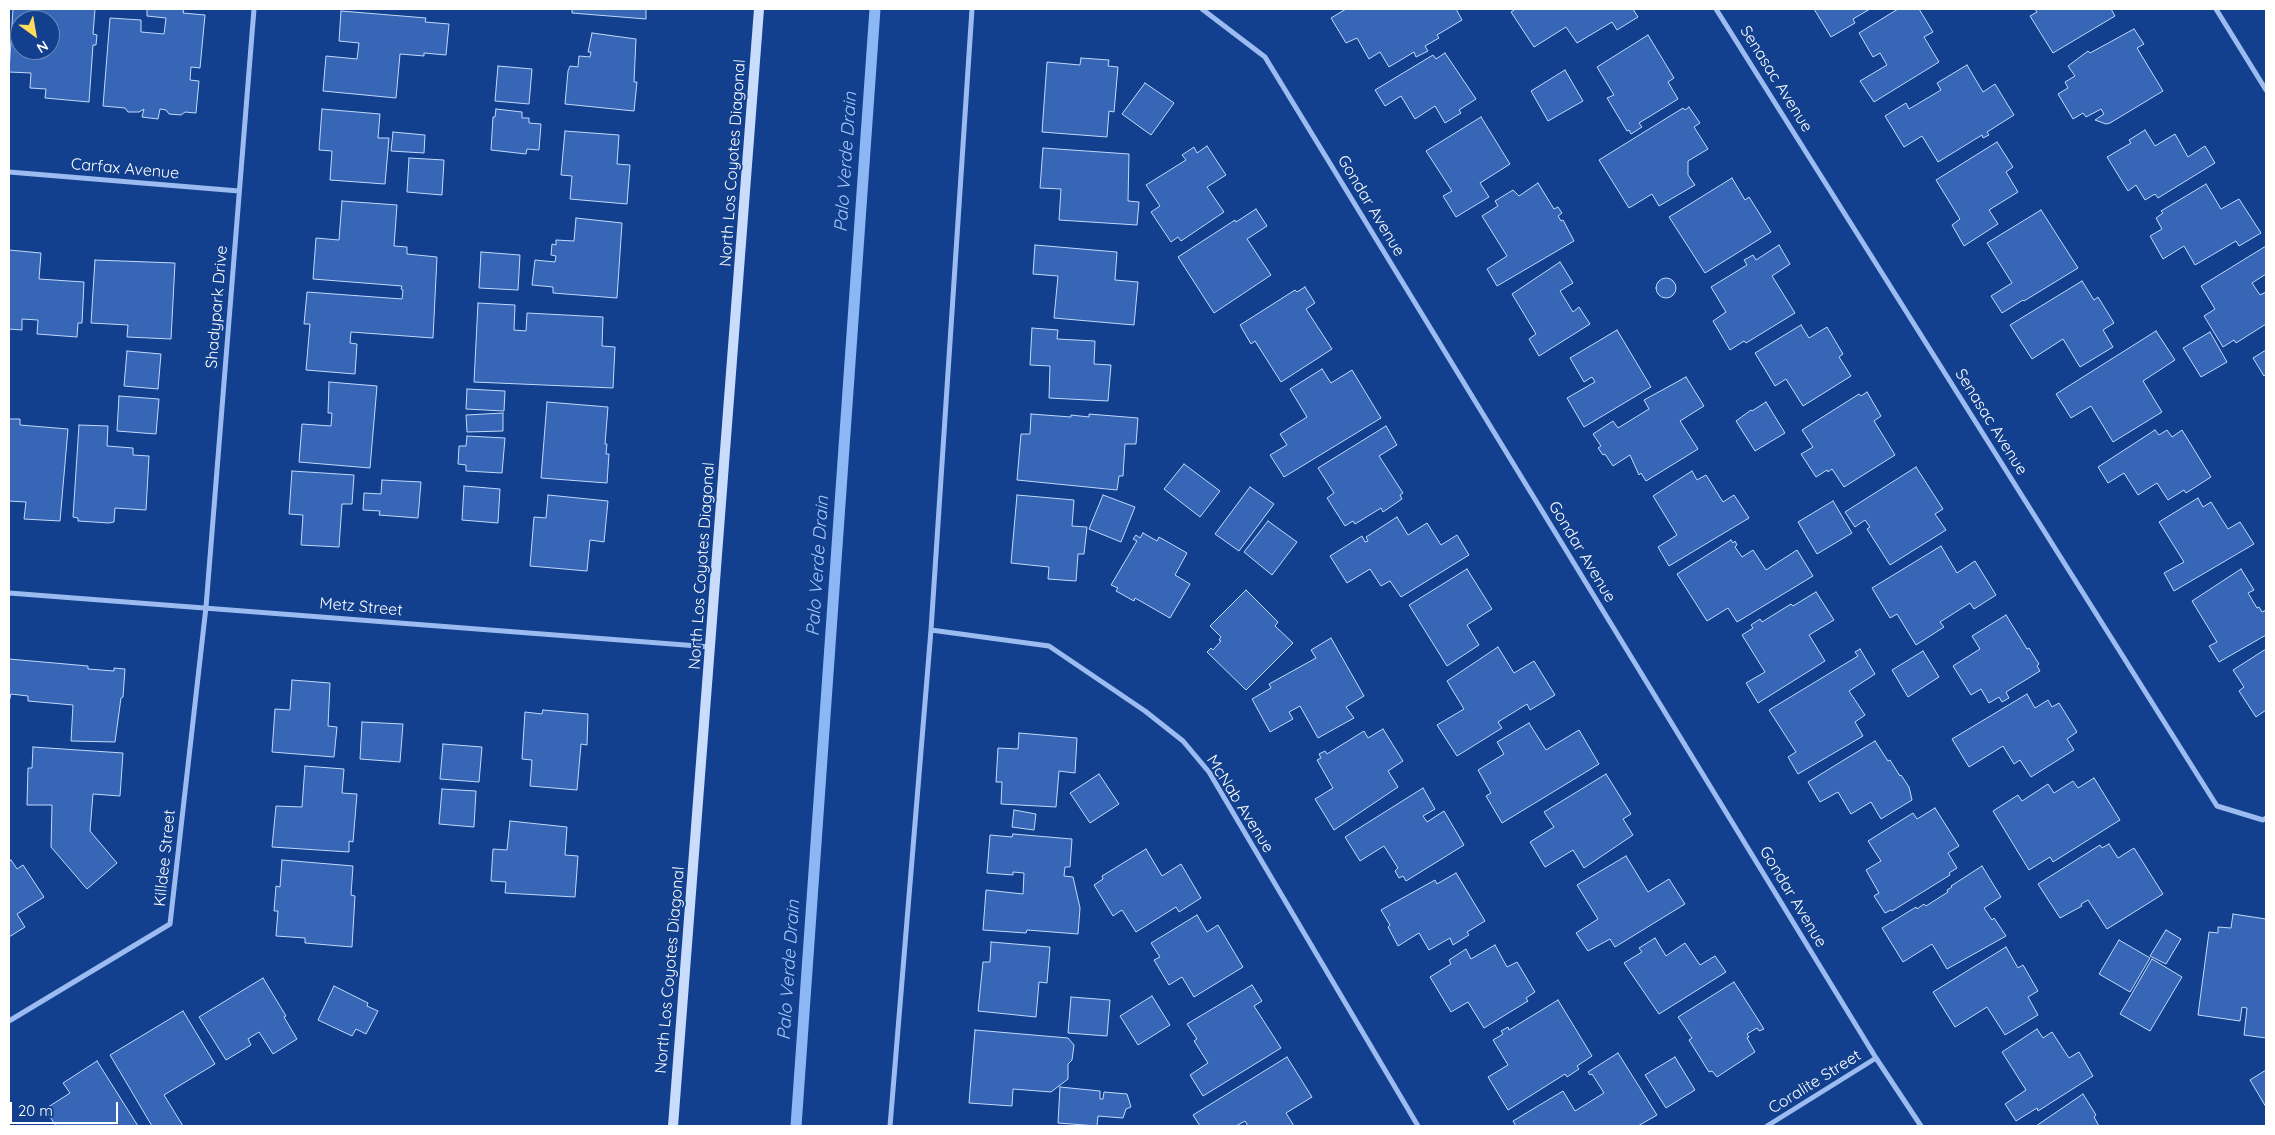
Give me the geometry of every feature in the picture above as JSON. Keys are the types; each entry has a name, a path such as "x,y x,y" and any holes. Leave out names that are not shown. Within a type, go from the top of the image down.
{"main road":[{"name":"North Los Coyotes Diagonal","path":"673,1126 759,9"}],"street":[{"name":"Shadypark Drive","path":"206,607 254,9"},
{"path":"890,1126 931,630 972,9"},
{"name":"Gondar Avenue","path":"1202,9 1265,57 1876,1058 1921,1126"},
{"name":"Senasac Avenue","path":"1716,9 2217,806 2263,820 2266,818"},
{"path":"2216,9 2266,90"},
{"name":"Carfax Avenue","path":"9,172 239,191"},
{"name":"Metz Street","path":"9,593 711,647"},
{"name":"Killdee Street","path":"9,1021 170,924 206,607"},
{"name":"McNab Avenue","path":"931,630 1049,646 1145,711 1183,742 1209,772 1418,1126"},
{"name":"Coralite Street","path":"1767,1126 1876,1058"}],"building":[{"path":"13,9 95,9 93,34 97,35 96,45 93,45 89,102 45,98 46,89 30,88 31,73 9,72 10,56 10,60 60,60 60,10"},
{"path":"147,9 184,9 183,13 205,15 200,68 191,67 190,80 199,81 196,113 169,114 166,110 160,109 158,119 142,117 144,109 139,112 128,112 125,108 103,106 110,18 141,20 141,32 164,34 166,18 147,16"},
{"path":"572,9 646,9 646,19 572,13"},
{"path":"1346,9 1456,9 1462,20 1437,35 1439,38 1425,46 1428,51 1416,57 1414,52 1389,67 1380,52 1369,59 1357,38 1346,43 1331,18"},
{"path":"1516,9 1633,9 1638,17 1617,30 1612,22 1577,43 1566,27 1534,47 1511,12"},
{"path":"1814,9 1870,9 1853,19 1855,23 1831,37"},
{"path":"1898,9 1919,9 1933,32 1924,37 1939,62 1874,102 1860,81 1887,65 1880,53 1873,57 1859,33"},
{"path":"2035,9 2111,9 2115,16 2053,53 2030,16 2037,12"},
{"path":"341,11 426,18 425,22 449,24 446,55 424,53 424,56 400,54 396,98 323,91 326,56 357,59 359,43 339,41"},
{"path":"2134,29 2144,44 2137,48 2163,91 2110,123 2106,124 2095,120 2104,114 2101,109 2086,117 2083,113 2073,119 2058,94 2068,88 2065,82 2075,76 2068,66 2088,51 2090,53"},
{"path":"592,33 636,39 634,82 637,82 634,111 565,104 568,71 570,66 578,67 579,56 590,57 591,52 588,52"},
{"path":"1648,35 1674,78 1668,82 1678,99 1639,123 1642,127 1631,134 1629,130 1627,131 1607,98 1614,95 1597,67"},
{"path":"1445,53 1476,99 1459,110 1461,113 1445,123 1435,106 1415,119 1401,96 1385,106 1375,90 1433,55 1436,59"},
{"path":"1081,58 1109,60 1108,66 1118,67 1114,112 1109,111 1107,137 1042,132 1047,62 1080,65"},
{"path":"1967,65 1983,92 1995,84 2014,115 1987,132 1989,135 1983,138 1982,135 1938,162 1922,136 1904,147 1885,116 1906,103 1909,109 1941,90 1937,83"},
{"path":"498,66 532,69 529,104 495,101"},
{"path":"1565,70 1583,101 1548,121 1531,91"},
{"path":"1145,83 1174,103 1151,135 1122,114"},
{"path":"1689,107 1700,123 1694,127 1708,149 1688,161 1688,175 1695,185 1659,206 1652,194 1629,208 1599,160 1683,108 1685,110"},
{"path":"322,109 380,114 378,138 389,138 385,184 330,180 332,151 319,150"},
{"path":"496,109 522,112 522,118 529,118 529,123 541,124 539,150 527,149 526,154 491,150 493,117 495,117"},
{"path":"1481,117 1510,164 1480,183 1489,197 1456,217 1443,196 1452,191 1426,151"},
{"path":"2145,130 2155,146 2175,134 2188,157 2205,146 2215,163 2158,198 2155,194 2145,200 2136,185 2128,191 2107,157 2131,143 2129,140"},
{"path":"565,131 619,135 617,164 630,165 627,204 570,199 572,176 561,175"},
{"path":"393,132 425,135 424,153 391,151"},
{"path":"1997,142 2013,167 2006,172 2018,192 1989,210 1998,224 1964,246 1952,225 1960,219 1936,180"},
{"path":"1207,146 1226,175 1207,187 1224,212 1181,241 1178,237 1171,242 1151,212 1160,206 1146,185 1186,160 1182,155 1194,147 1197,153"},
{"path":"1043,148 1129,154 1128,201 1139,202 1137,225 1059,220 1061,189 1040,188"},
{"path":"409,158 444,160 442,195 407,192"},
{"path":"1732,178 1745,200 1749,197 1771,232 1705,273 1669,217"},
{"path":"1538,183 1554,209 1558,207 1562,213 1558,216 1561,221 1563,220 1574,241 1497,286 1487,269 1507,256 1482,216 1498,206 1495,201 1513,190 1519,196"},
{"path":"2206,184 2221,209 2239,199 2261,233 2239,246 2236,241 2195,265 2184,246 2163,259 2150,236 2162,229 2156,218 2163,213 2161,211"},
{"path":"342,201 397,205 394,246 407,247 407,254 437,257 433,338 351,332 350,343 357,344 355,374 306,370 310,324 304,324 307,292 402,299 403,290 401,289 402,286 313,279 316,238 339,240"},
{"path":"1256,209 1267,226 1247,239 1271,275 1214,313 1178,257 1235,220 1236,222"},
{"path":"2041,210 2078,268 2002,313 1991,296 2012,283 1987,243"},
{"path":"576,218 622,223 617,298 553,293 553,287 532,285 535,260 555,262 556,256 551,255 552,244 556,245 556,240 574,241"},
{"path":"1035,245 1117,252 1115,280 1138,282 1134,325 1054,318 1058,276 1033,274"},
{"path":"1779,245 1790,264 1772,276 1795,313 1746,343 1744,341 1730,350 1713,321 1726,312 1711,287 1747,265 1744,260 1753,255 1756,260"},
{"path":"2266,246 2266,274 2252,283 2260,295 2266,292 2266,324 2236,343 2234,340 2223,347 2204,316 2215,309 2201,286"},
{"path":"9,250 41,253 39,279 84,282 82,323 78,323 77,337 37,334 38,320 22,319 22,330 9,329"},
{"path":"481,252 520,255 518,290 479,288"},
{"path":"95,260 175,263 171,339 127,337 128,325 91,323"},
{"path":"1560,262 1573,283 1560,291 1573,312 1579,307 1590,324 1539,356 1529,339 1536,334 1512,294"},
{"path":"1662,278 1670,278 1676,284 1676,292 1670,298 1662,298 1656,292 1656,284"},
{"path":"2082,281 2094,300 2098,297 2114,323 2103,330 2113,347 2080,367 2063,339 2032,359 2010,325"},
{"path":"1305,287 1315,303 1306,309 1332,349 1281,382 1255,341 1251,344 1240,325 1295,290 1297,292"},
{"path":"478,303 515,305 514,330 526,331 527,313 603,317 602,346 615,347 613,388 474,382"},
{"path":"1801,325 1809,338 1827,327 1843,354 1839,357 1851,376 1803,406 1786,379 1775,386 1755,353"},
{"path":"1032,328 1058,330 1057,339 1095,341 1094,364 1111,365 1108,401 1049,398 1050,366 1030,365"},
{"path":"1617,330 1651,387 1584,427 1567,398 1595,382 1592,377 1584,382 1570,358"},
{"path":"2156,331 2175,360 2143,381 2162,412 2113,442 2091,406 2071,418 2056,394"},
{"path":"2210,332 2227,362 2201,377 2183,348"},
{"path":"2266,350 2266,374 2264,376 2253,358"},
{"path":"127,351 161,354 158,389 124,386"},
{"path":"1322,369 1331,383 1352,370 1381,418 1284,477 1270,455 1287,445 1280,434 1307,417 1290,389"},
{"path":"1686,377 1704,406 1680,421 1698,449 1646,481 1641,473 1639,475 1630,455 1613,466 1605,454 1603,455 1598,448 1601,446 1593,434 1613,421 1618,428 1649,409 1644,400"},
{"path":"329,382 377,386 370,468 299,462 302,424 331,426 332,413 328,413"},
{"path":"467,389 505,391 504,411 466,409"},
{"path":"1867,392 1881,416 1874,421 1895,455 1844,487 1832,469 1816,477 1801,454 1813,447 1802,430 1859,394 1861,396"},
{"path":"119,396 159,399 156,434 117,431"},
{"path":"547,402 608,407 605,444 607,444 606,454 609,454 607,483 541,478"},
{"path":"1766,402 1785,433 1755,451 1736,421"},
{"path":"503,413 503,431 467,432 466,415"},
{"path":"1031,414 1089,417 1089,414 1138,418 1136,444 1125,444 1123,476 1119,476 1117,490 1017,480 1021,434 1030,434"},
{"path":"9,419 20,419 20,425 68,429 60,521 24,519 26,502 9,501"},
{"path":"79,425 108,426 107,446 133,448 133,455 149,456 146,510 115,508 114,522 109,523 78,521 78,518 73,517"},
{"path":"1386,426 1397,445 1379,456 1403,493 1400,495 1402,499 1383,512 1381,508 1355,524 1353,521 1345,526 1327,498 1334,493 1318,468"},
{"path":"2155,430 2159,435 2167,430 2172,437 2182,430 2211,477 2186,493 2184,490 2168,500 2157,483 2138,495 2124,473 2108,483 2098,467"},
{"path":"467,436 505,438 502,473 466,471 466,465 458,464 459,446 466,446"},
{"path":"1184,464 1220,491 1200,517 1164,489"},
{"path":"1916,467 1943,509 1935,514 1946,530 1890,565 1867,529 1870,527 1865,520 1855,527 1845,512"},
{"path":"292,471 354,475 352,504 342,504 339,547 301,545 303,515 289,514"},
{"path":"1692,471 1697,480 1706,475 1723,502 1734,495 1749,518 1669,566 1658,547 1677,535 1653,496"},
{"path":"382,480 421,482 418,518 379,515 380,511 363,510 364,493 381,494"},
{"path":"464,486 500,489 498,523 462,520"},
{"path":"1250,487 1274,504 1239,551 1215,534"},
{"path":"548,495 608,501 604,542 590,540 587,571 530,566 534,517 546,518"},
{"path":"1017,495 1074,500 1072,526 1087,527 1084,554 1078,554 1076,581 1048,579 1049,567 1011,563"},
{"path":"1103,495 1135,507 1121,542 1089,529"},
{"path":"2198,498 2203,507 2211,502 2228,529 2240,522 2254,544 2174,591 2164,573 2184,562 2159,522"},
{"path":"1833,501 1852,533 1817,554 1798,522"},
{"path":"1397,517 1408,535 1427,523 1441,545 1457,535 1469,555 1401,597 1390,581 1381,586 1370,569 1347,583 1330,556 1362,536 1365,542 1368,541 1366,537"},
{"path":"1268,521 1297,542 1272,575 1244,552"},
{"path":"1143,533 1157,541 1159,537 1187,553 1175,575 1190,584 1170,618 1135,598 1134,601 1116,591 1118,588 1111,585 1137,541 1133,539 1136,535 1140,538"},
{"path":"1731,540 1733,543 1735,541 1737,545 1735,547 1742,557 1753,550 1766,570 1797,550 1813,576 1737,622 1728,608 1707,621 1677,574"},
{"path":"1941,546 1957,573 1975,561 1996,595 1974,609 1970,603 1940,622 1944,627 1916,645 1897,614 1890,618 1872,588"},
{"path":"1467,569 1492,609 1467,625 1479,645 1447,666 1409,605"},
{"path":"2241,569 2254,590 2248,593 2257,608 2259,607 2262,612 2266,610 2266,635 2219,662 2209,646 2217,642 2192,601"},
{"path":"1246,590 1278,622 1275,626 1293,643 1246,690 1207,652 1211,648 1213,650 1221,641 1219,640 1221,637 1210,626"},
{"path":"1816,592 1834,620 1809,635 1825,661 1758,703 1746,683 1765,672 1742,635 1753,628 1751,625 1760,619 1762,622 1791,604 1793,606"},
{"path":"2006,615 2027,649 2029,648 2039,664 2037,666 2040,671 2006,692 2009,698 2002,702 1999,697 1989,703 1981,689 1971,695 1953,666 1980,649 1972,636"},
{"path":"1331,638 1364,696 1346,707 1354,718 1318,738 1300,706 1289,712 1293,719 1270,732 1252,699 1271,688 1269,684 1316,658 1311,650"},
{"path":"1498,647 1514,673 1534,661 1555,695 1530,710 1527,704 1498,722 1502,728 1457,756 1437,725 1464,709 1447,681"},
{"path":"1860,649 1875,674 1849,691 1865,715 1855,722 1863,736 1798,774 1788,757 1796,752 1769,710 1858,656 1855,652"},
{"path":"2266,649 2266,710 2256,717 2239,691 2244,687 2233,670"},
{"path":"1923,651 1939,677 1908,697 1892,670"},
{"path":"9,659 88,666 88,669 114,671 114,668 125,669 123,697 121,698 115,742 71,741 73,705 28,701 28,696 11,694 9,702"},
{"path":"292,680 330,683 328,726 337,727 334,757 272,752 275,709 290,710"},
{"path":"2027,694 2035,708 2048,700 2052,707 2059,703 2077,732 2067,739 2074,750 2031,777 2020,760 2014,764 2003,746 1969,767 1952,739"},
{"path":"543,710 588,714 587,745 581,744 577,790 530,786 532,760 522,759 525,712 542,714"},
{"path":"362,722 403,724 400,762 360,759"},
{"path":"1529,723 1546,750 1579,730 1599,764 1502,823 1486,796 1491,793 1478,770 1504,754 1497,742"},
{"path":"1383,729 1403,761 1388,771 1398,787 1334,830 1315,799 1333,788 1317,760 1321,758 1319,754 1325,751 1327,754 1364,731 1368,738"},
{"path":"1019,733 1077,738 1075,773 1059,771 1056,807 1001,804 1002,782 996,782 998,748 1018,749"},
{"path":"1875,741 1909,787 1912,800 1881,819 1871,802 1851,814 1838,792 1820,802 1808,782"},
{"path":"443,744 482,747 479,782 440,779"},
{"path":"33,747 123,753 120,796 93,794 90,831 117,863 87,889 51,847 52,805 27,805 28,768 32,768"},
{"path":"305,766 344,769 342,793 357,794 353,842 349,841 349,852 272,847 276,806 302,807"},
{"path":"1099,774 1119,804 1090,823 1070,793"},
{"path":"1606,774 1631,814 1623,819 1633,835 1584,868 1573,850 1545,867 1530,842 1554,827 1544,812"},
{"path":"2094,778 2120,820 2053,862 2050,857 2029,870 1993,811 2018,795 2022,801 2048,784 2054,793 2073,781 2078,788"},
{"path":"1423,788 1435,809 1423,816 1427,822 1444,811 1464,845 1406,881 1403,876 1399,878 1395,871 1398,868 1384,846 1360,861 1345,837"},
{"path":"442,789 476,791 474,827 439,824"},
{"path":"1935,808 1959,846 1948,853 1957,868 1949,873 1950,875 1892,911 1885,913 1874,896 1879,893 1866,870 1881,861 1868,841 1913,813 1917,819"},
{"path":"1014,810 1036,814 1034,830 1012,827"},
{"path":"510,821 567,827 565,855 578,856 575,897 505,893 506,882 491,881 493,849 507,850"},
{"path":"1013,834 1072,839 1070,867 1065,867 1064,876 1073,877 1080,908 1078,934 1027,930 1026,933 983,930 986,890 1023,894 1024,873 1013,872 1013,875 987,873 990,835 1012,837"},
{"path":"2109,844 2118,858 2134,848 2163,894 2107,929 2088,900 2081,904 2082,906 2060,918 2038,884 2100,845 2102,848"},
{"path":"1146,849 1162,876 1181,864 1201,898 1179,912 1176,907 1136,932 1122,910 1113,916 1094,885 1103,879 1102,876"},
{"path":"1626,856 1648,892 1669,879 1685,904 1615,947 1610,939 1588,951 1576,933 1598,919 1577,885"},
{"path":"11,860 17,869 23,865 44,897 17,914 25,927 9,937 9,862"},
{"path":"282,860 353,866 351,895 355,896 352,947 305,943 305,938 276,936 278,911 274,911 276,886 280,887"},
{"path":"1982,866 2001,897 1984,908 1992,920 1994,918 2006,936 1947,969 1932,944 1903,962 1882,928 1916,907 1917,909 1924,904 1926,906 1948,892 1947,890 1951,886"},
{"path":"1456,873 1485,921 1467,932 1469,935 1453,945 1450,938 1429,950 1419,933 1398,946 1388,927 1390,925 1381,910 1435,880 1437,884"},
{"path":"2233,914 2266,919 2266,1038 2244,1035 2247,1008 2242,1007 2240,1021 2198,1015 2209,932 2218,933 2218,927 2231,928"},
{"path":"1197,915 1207,932 1218,925 1243,967 1194,997 1182,977 1169,985 1154,960 1160,957 1151,943"},
{"path":"2166,930 2181,939 2166,964 2150,956"},
{"path":"1655,938 1666,956 1685,943 1700,965 1715,956 1726,972 1659,1014 1624,963 1642,952 1639,948"},
{"path":"2119,940 2150,958 2130,992 2099,974"},
{"path":"991,942 1050,947 1047,983 1039,982 1036,1017 978,1011 983,962 990,962"},
{"path":"1495,945 1507,967 1517,962 1535,992 1526,998 1528,1001 1484,1028 1468,1002 1451,1012 1430,977 1451,964 1449,960 1466,949 1471,959"},
{"path":"2006,947 2018,968 2023,965 2038,991 2028,997 2038,1015 2005,1035 1987,1007 1955,1027 1933,992"},
{"path":"2152,959 2182,977 2150,1031 2120,1014"},
{"path":"263,978 286,1016 284,1017 297,1039 273,1054 259,1032 248,1039 251,1045 226,1060 199,1017"},
{"path":"1734,982 1764,1029 1759,1031 1757,1028 1747,1034 1749,1037 1747,1038 1755,1052 1717,1077 1712,1071 1709,1072 1689,1040 1692,1038 1678,1017"},
{"path":"1252,985 1262,1001 1254,1006 1281,1048 1203,1096 1190,1075 1208,1063 1194,1041 1197,1039 1187,1024"},
{"path":"334,986 368,1003 367,1006 378,1011 366,1034 356,1029 352,1036 318,1020"},
{"path":"1152,996 1170,1025 1138,1045 1120,1016"},
{"path":"1071,997 1110,1000 1107,1036 1068,1033"},
{"path":"1558,1000 1592,1056 1577,1066 1579,1069 1567,1077 1565,1074 1508,1110 1488,1077 1508,1065 1493,1040 1503,1034 1501,1031 1508,1027 1509,1030"},
{"path":"183,1011 215,1064 164,1095 183,1126 152,1126 110,1055"},
{"path":"2037,1029 2043,1038 2052,1032 2069,1058 2079,1052 2093,1076 2038,1111 2037,1108 2016,1121 2005,1104 2026,1090 2002,1052"},
{"path":"975,1030 1068,1038 1074,1045 1072,1060 1068,1064 1068,1079 1051,1092 1013,1089 1012,1106 969,1103"},
{"path":"1618,1053 1657,1115 1638,1126 1516,1126 1513,1121 1563,1091 1575,1111 1604,1093 1592,1074 1590,1075 1588,1072"},
{"path":"1287,1057 1312,1097 1286,1113 1294,1126 1248,1126 1245,1121 1236,1126 1200,1126 1193,1115"},
{"path":"1675,1057 1695,1090 1666,1108 1645,1075"},
{"path":"97,1061 138,1126 56,1126 45,1109 70,1093 63,1083"},
{"path":"2266,1070 2266,1107 2250,1080"},
{"path":"1060,1087 1100,1091 1100,1099 1103,1099 1104,1092 1127,1094 1131,1107 1126,1109 1123,1118 1098,1116 1097,1126 1058,1123"},
{"path":"2083,1094 2096,1115 2094,1117 2099,1126 2036,1126"}],"waterway":[{"name":"Palo Verde Drain","path":"796,1126 875,9"}]}
